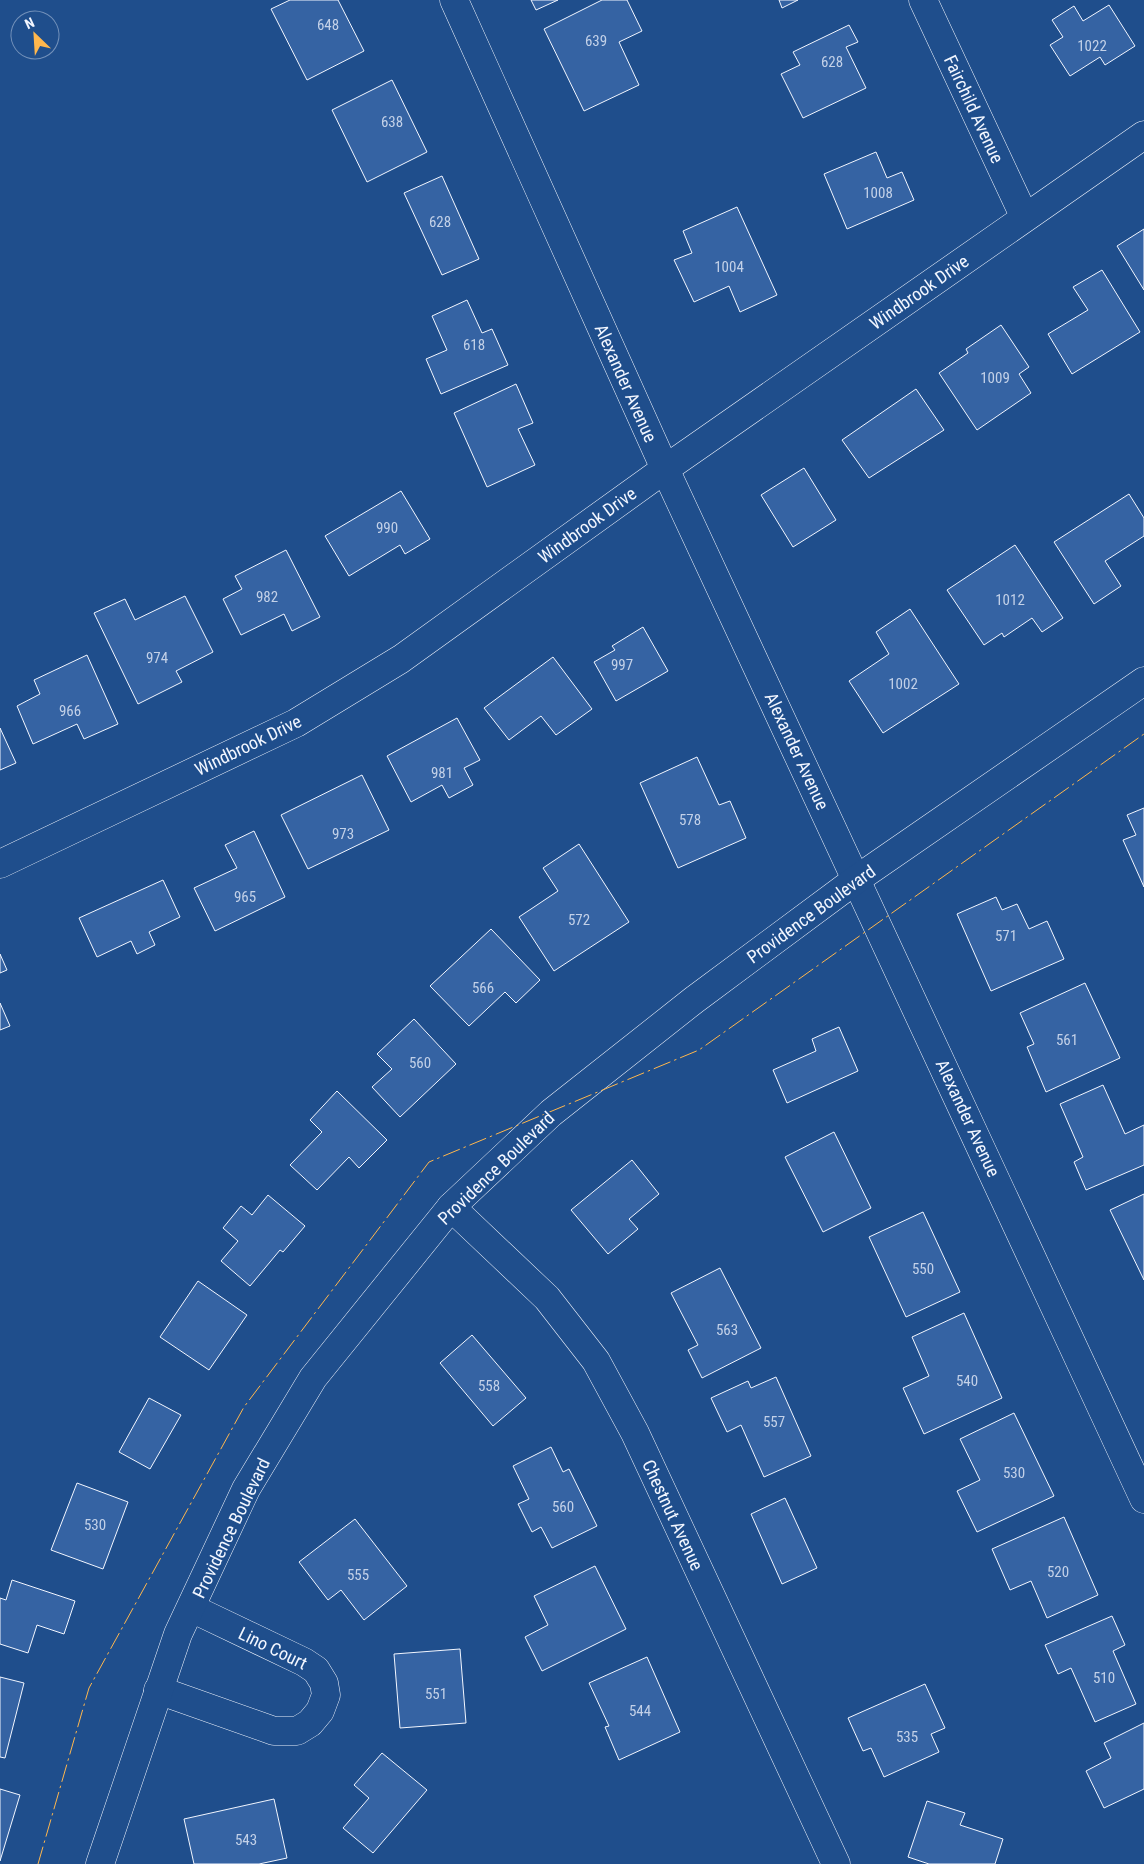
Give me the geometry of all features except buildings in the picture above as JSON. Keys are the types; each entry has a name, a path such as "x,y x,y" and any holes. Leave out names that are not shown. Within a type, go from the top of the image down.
{"street":[{"name":"Alexander Avenue","path":"454,0 665,469 1144,1500"},
{"name":"Fairchild Avenue","path":"923,0 1025,218"},
{"name":"Windbrook Drive","path":"0,864 296,723 401,659 665,469 1144,135"},
{"name":"Providence Boulevard","path":"100,1864 178,1634 246,1488 313,1378 450,1207 552,1113 694,1000 857,879 1144,681"},
{"name":"Chestnut Avenue","path":"450,1207 547,1298 596,1361 635,1433 836,1864"},
{"name":"Lino Court","path":"158,1690 274,1731 297,1731 310,1724 320,1711 326,1696 324,1683 316,1670 304,1662 191,1608"}],"power":[{"path":"38,1864 89,1688 244,1407 429,1162 699,1050 1144,734"}]}
